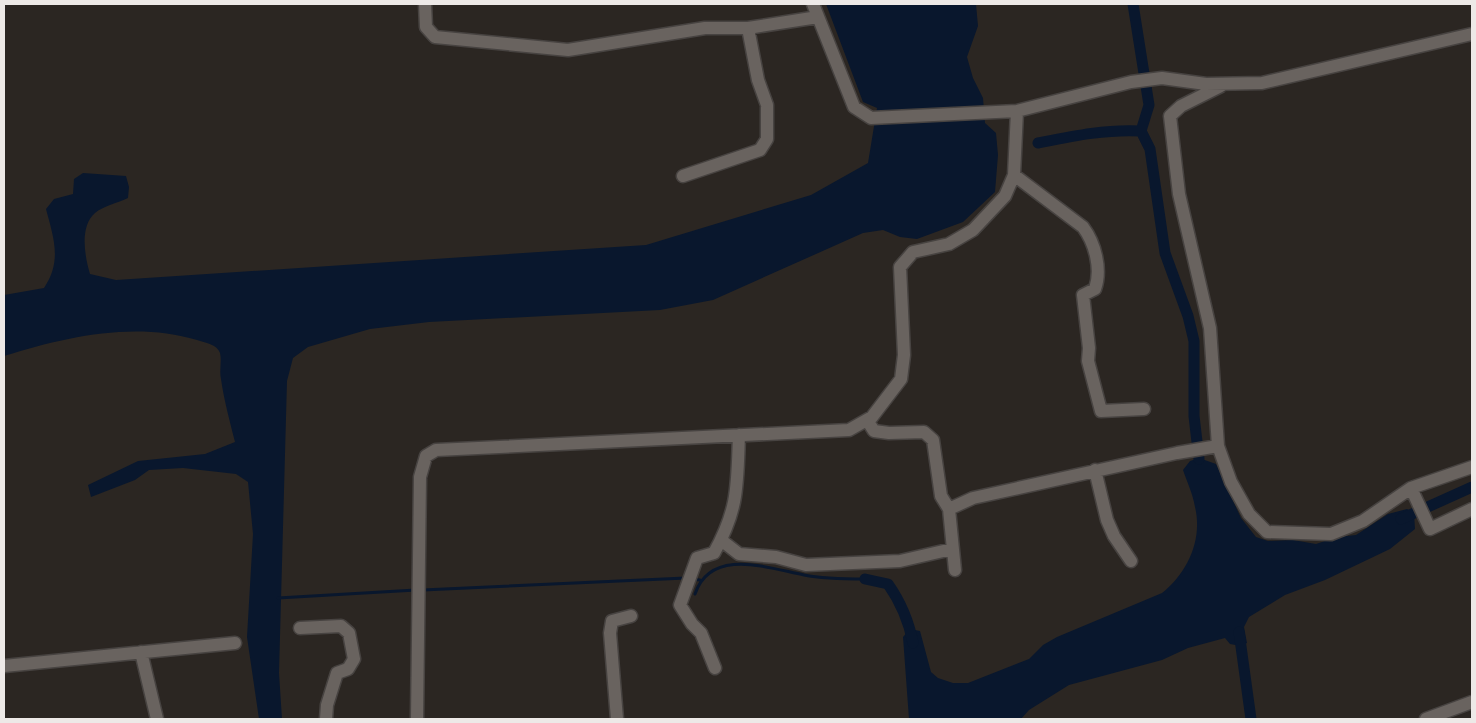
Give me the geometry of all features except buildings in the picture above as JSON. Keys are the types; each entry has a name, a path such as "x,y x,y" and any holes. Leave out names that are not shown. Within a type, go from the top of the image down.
{"street":[{"path":"425,4 426,27 435,37 568,50 705,28 748,28 818,17"},
{"path":"813,4 854,106 871,118 1017,111 1131,82 1162,78 1206,84 1262,83 1472,34"},
{"path":"683,176 760,150 768,139 768,105 758,80 748,28"},
{"path":"1225,84 1181,106 1170,116 1179,194 1210,328 1218,446 1232,482 1249,514 1267,532 1331,534 1364,521 1411,489 1472,467"},
{"path":"417,719 420,477 426,456 436,450 849,430 867,420 872,417 901,378 904,355 900,267 913,252 949,244 973,230 1005,196 1014,175 1017,111"},
{"path":"1014,175 1083,227 1091,237 1100,276 1095,289 1083,294 1089,348 1088,362 1101,411 1144,409"},
{"path":"867,420 874,431 889,433 924,432 933,440 940,496 948,510 955,570"},
{"path":"715,668 702,633 692,624 680,605 697,558 714,553 732,516 737,492 739,435"},
{"path":"948,510 973,498 1095,470 1218,446"},
{"path":"1095,470 1106,520 1131,561"},
{"path":"1411,489 1430,529 1472,509"},
{"path":"721,540 739,554 776,556 806,564 900,561 952,550"},
{"path":"617,719 610,633 612,621 631,616"},
{"path":"300,628 341,626 349,633 354,659 348,669 337,674 327,706 326,719"},
{"path":"4,666 235,643"},
{"path":"140,652 156,719"},
{"path":"1426,719 1472,702"}],"water":[{"path":"826,4 976,4 978,26 967,57 973,78 983,98 985,123 996,133 998,155 995,192 963,222 917,239 900,237 883,230 863,233 713,300 660,310 429,322 370,329 308,347 293,358 287,381 279,673 282,719 259,719 247,637 253,534 248,482 236,474 183,468 149,470 135,480 91,497 88,485 138,461 205,454 235,442 220,376 220,353 210,344 173,334 124,332 75,338 4,356 4,295 44,288 53,268 55,259 54,240 46,209 54,199 73,194 74,179 83,173 126,176 129,187 128,198 106,206 95,213 90,219 85,234 86,259 90,274 116,280 646,245 811,195 868,163 877,108 863,102"},
{"path":"1199,458 1216,464 1241,518 1256,537 1268,541 1293,540 1316,544 1337,537 1356,535 1388,514 1407,509 1414,513 1415,529 1390,549 1325,580 1285,595 1249,617 1244,627 1247,643 1241,646 1230,644 1225,638 1188,648 1162,660 1069,685 1029,710 1021,719 909,719 903,637 910,629 920,631 931,672 938,678 953,683 968,683 1029,659 1043,645 1057,637 1162,593 1171,585 1186,566 1195,543 1197,519 1183,470 1190,461"}],"waterway":[{"path":"1133,4 1149,105 1141,131"},
{"path":"1038,143 1102,132 1141,131 1150,149 1165,253 1188,316 1194,341 1194,416 1199,459"},
{"path":"1401,519 1472,487"},
{"path":"695,594 703,579 714,570 727,565 742,564 774,568 819,577 865,579"},
{"path":"423,590 686,578"},
{"path":"692,579 700,580"},
{"path":"865,579 888,584 904,612 913,643"},
{"path":"278,598 416,590"},
{"path":"1239,632 1251,719"}]}
